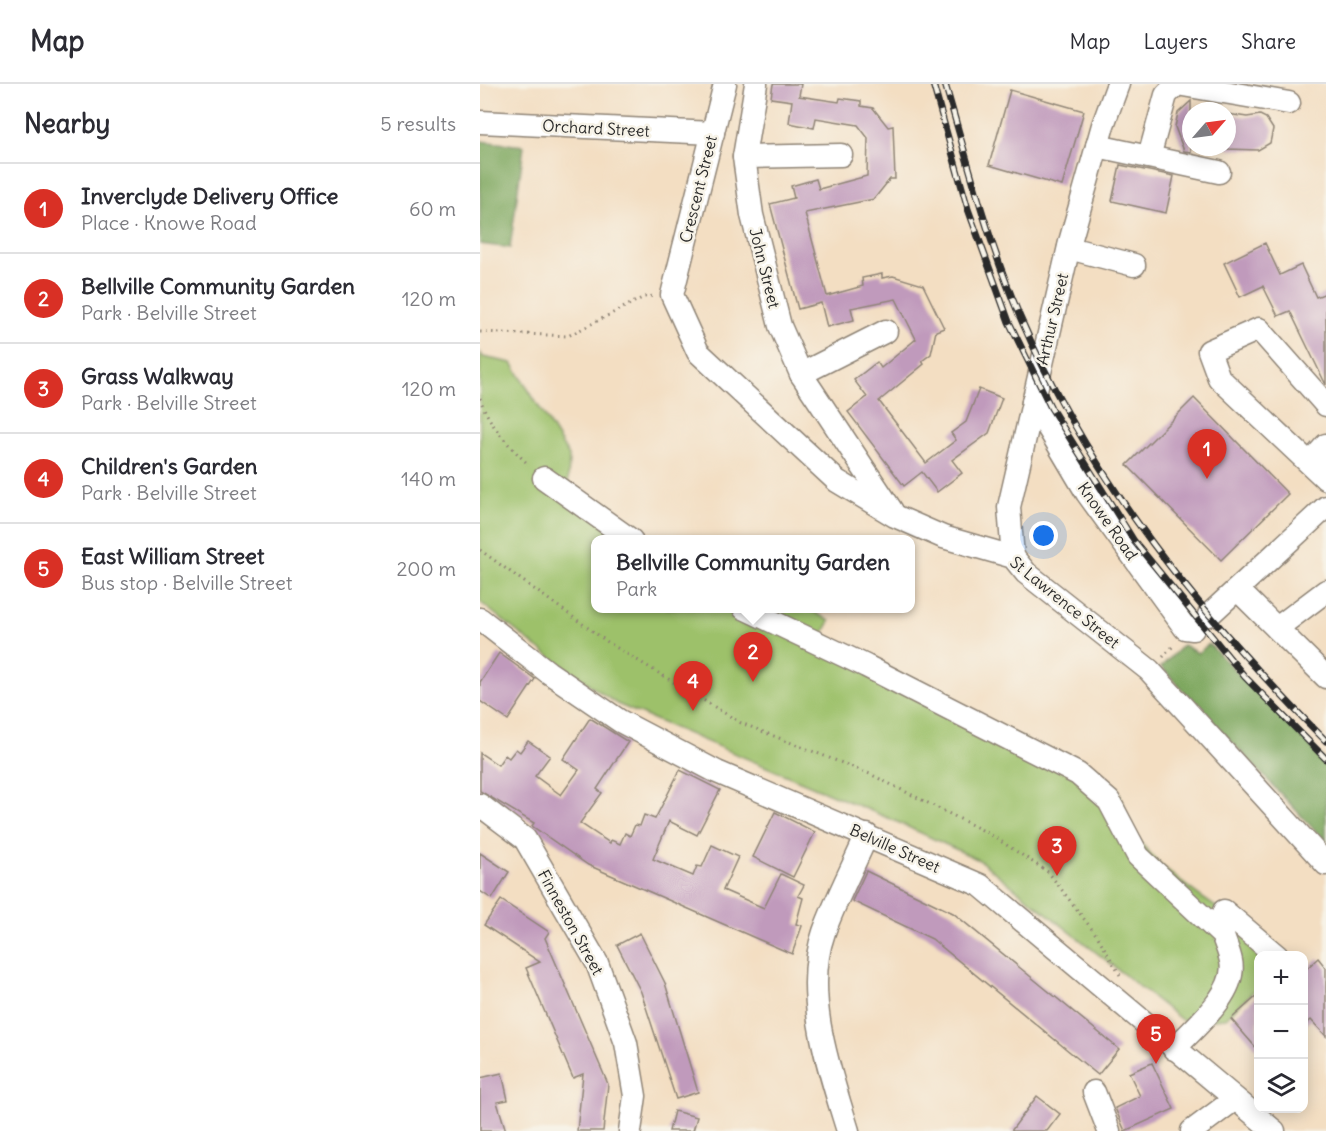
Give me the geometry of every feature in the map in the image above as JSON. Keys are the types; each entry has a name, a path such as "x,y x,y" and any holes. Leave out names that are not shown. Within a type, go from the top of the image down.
{"street":[{"name":"Crescent Street","path":"672,295 725,84"},
{"name":"John Street","path":"756,84 744,157 752,215 780,326 801,374 895,516"},
{"name":"Arthur Street","path":"1013,557 1009,507 1069,248 1097,146 1118,84"},
{"path":"1149,157 1166,95 1177,84 1289,103"},
{"name":"Orchard Street","path":"480,122 713,133"},
{"path":"1097,146 1219,171"},
{"path":"744,157 841,155"},
{"path":"1069,248 1134,265"},
{"name":"St Lawrence Street","path":"672,295 698,352 837,481 895,516 943,537 1013,557 1026,573 1149,670 1326,864"},
{"path":"1326,405 1260,330 1209,351 1220,378 1318,471 1326,445"},
{"path":"801,374 886,331"},
{"name":"Knowe Road","path":"1033,402 1087,493 1197,625"},
{"path":"544,478 624,535"},
{"path":"1197,625 1238,590 1326,507"},
{"path":"1238,590 1326,677"},
{"path":"1276,628 1326,591"},
{"path":"753,613 866,666 1078,774 1109,801 1138,856 1223,936"},
{"name":"Belville Street","path":"480,619 548,672 620,721 717,772 980,885 1274,1131"},
{"name":"Finneston Street","path":"480,806 525,839 597,963 626,1043 635,1096 630,1131"},
{"path":"848,1131 823,1051 816,981 823,934 867,835"},
{"path":"1174,1049 1230,984 1232,963 1219,924 1224,911 1271,951"},
{"path":"1094,1092 1109,1131"},
{"path":"1192,1131 1235,1099"}],"path":[{"path":"480,332 568,336 644,297 672,295"},
{"path":"480,398 484,411 513,449 544,478"},
{"path":"480,550 609,643 741,723 870,774 988,833 1048,872 1098,937 1122,978"},
{"path":"1149,670 1197,625"}],"green space":[{"path":"480,141 524,146 510,248 480,244"},
{"path":"480,352 483,357 512,363 569,456 568,483 637,529 642,535 591,535 591,613 816,613 830,621 823,634 1117,788 1134,832 1162,866 1205,900 1284,951 1254,951 1254,991 1226,1018 1183,1021 979,860 895,821 617,704 535,646 480,602"},
{"path":"1209,644 1326,762 1326,842 1161,667 1183,645 1198,653"}],"building":[{"path":"773,84 801,84 799,96 839,102 840,98 861,101 861,106 873,108 888,127 893,126 895,179 890,179 874,199 805,213 827,296 863,286 862,278 882,274 882,278 893,276 923,285 944,328 936,331 931,354 922,361 924,364 879,401 926,463 956,440 951,433 966,422 979,389 1002,398 989,433 952,460 962,473 937,492 922,472 904,486 848,412 867,397 854,380 877,362 881,368 916,339 896,299 851,308 854,320 827,327 821,303 798,309 770,204 794,198 791,186 816,179 819,189 867,176 868,138 858,125 816,118 814,128 789,123 792,101 771,98"},
{"path":"1010,90 1084,111 1062,186 989,165"},
{"path":"1182,109 1182,146 1175,127 1178,113"},
{"path":"1236,115 1247,117 1260,115 1266,118 1273,129 1270,143 1258,150 1236,149"},
{"path":"1120,165 1174,176 1166,213 1112,201"},
{"path":"1265,243 1280,275 1301,265 1316,297 1326,293 1326,385 1290,311 1278,316 1263,286 1240,297 1224,263"},
{"path":"1194,398 1288,494 1221,560 1127,465"},
{"path":"499,653 535,679 508,720 480,701 480,682"},
{"path":"590,718 628,742 597,789 602,793 580,823 610,843 611,840 620,844 625,833 630,836 635,825 640,826 644,815 655,819 680,770 720,790 697,835 669,821 653,859 693,876 697,866 702,867 712,845 738,857 723,890 764,908 781,874 804,885 798,896 803,898 796,924 802,926 792,954 588,865 532,826 534,823 480,791 480,753 498,765 505,755 509,758 516,749 520,752 528,741 550,756 535,776 561,795 579,770 563,759"},
{"path":"775,812 815,832 793,877 753,857"},
{"path":"480,853 509,872 492,899 480,891"},
{"path":"866,871 953,913 1119,1049 1098,1075 932,939 852,901"},
{"path":"501,900 549,932 545,938 608,1084 603,1131 577,1131 583,1074 573,1078 526,968 540,962 484,925"},
{"path":"640,933 665,983 698,1092 676,1099 641,992 617,945"},
{"path":"1318,958 1326,968 1326,1036 1311,1020 1308,1023 1308,967"},
{"path":"1254,999 1254,1045 1231,1019"},
{"path":"1152,1063 1174,1109 1125,1131 1115,1108 1140,1096 1129,1073"},
{"path":"502,1073 508,1100 497,1102 506,1131 480,1131 480,1078"},
{"path":"1037,1096 1060,1114 1047,1131 1011,1131"},
{"path":"674,1111 697,1117 693,1131 669,1131"}],"railway":[{"path":"933,84 968,209 1009,322 1051,408 1134,541 1245,677 1326,759"},
{"path":"945,84 979,202 1009,289 1048,377 1080,435 1153,544 1193,595 1235,645 1326,741"}],"place":[{"name":"Inverclyde Delivery Office","path":"1207,479"},
{"name":"Bellville Community Garden","path":"753,682"},
{"name":"Children's Garden","path":"693,711"},
{"name":"Grass Walkway","path":"1057,876"},
{"name":"East William Street","path":"1156,1064"}]}
